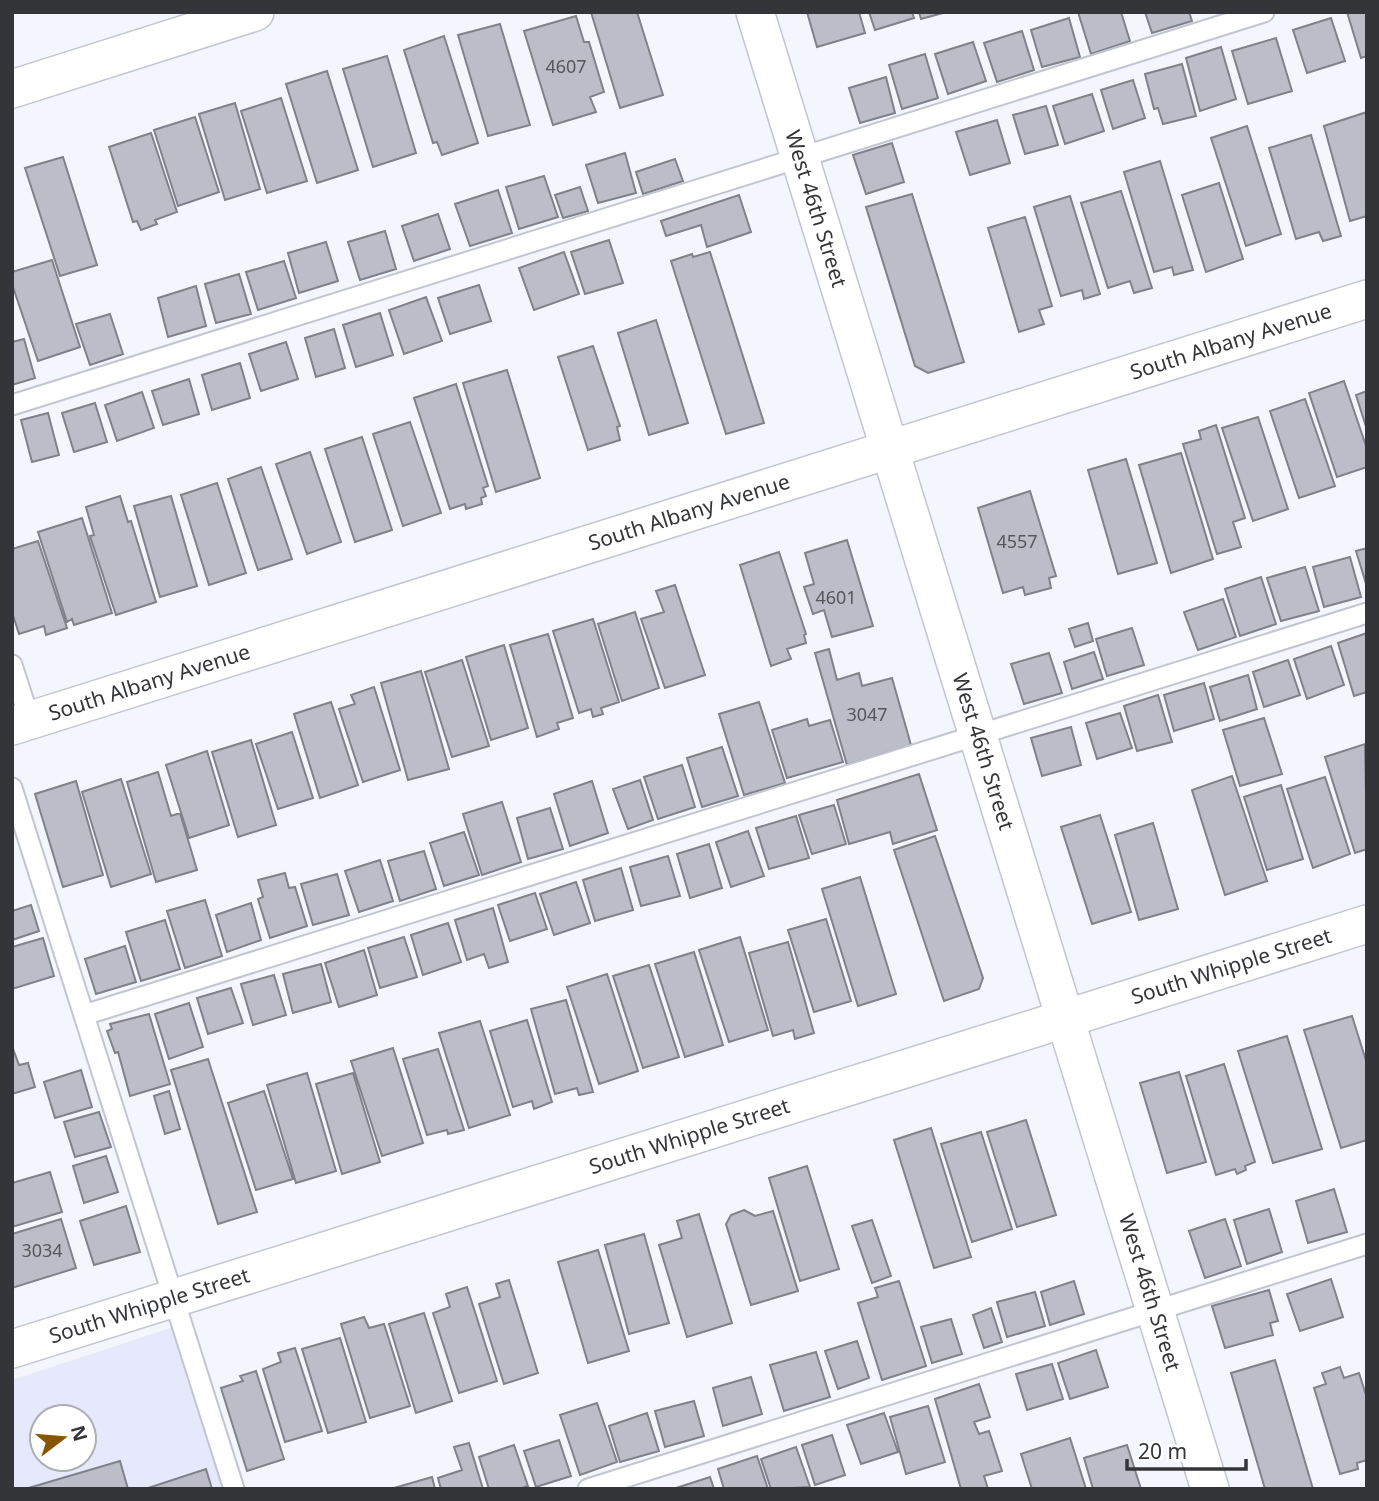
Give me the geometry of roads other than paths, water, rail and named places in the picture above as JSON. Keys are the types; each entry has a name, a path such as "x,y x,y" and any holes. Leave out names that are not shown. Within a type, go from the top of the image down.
{"street":[{"path":"12,89 255,12"},
{"name":"West 46th Street","path":"755,12 1210,1489"},
{"name":"South Albany Avenue","path":"21,723 1367,299"},
{"name":"South Whipple Street","path":"12,1349 1367,924"}],"lane":[{"path":"12,404 1264,12"},
{"path":"84,1015 1367,612"},
{"path":"12,665 21,723"},
{"path":"12,788 234,1489"},
{"path":"588,1489 1367,1244"}]}
